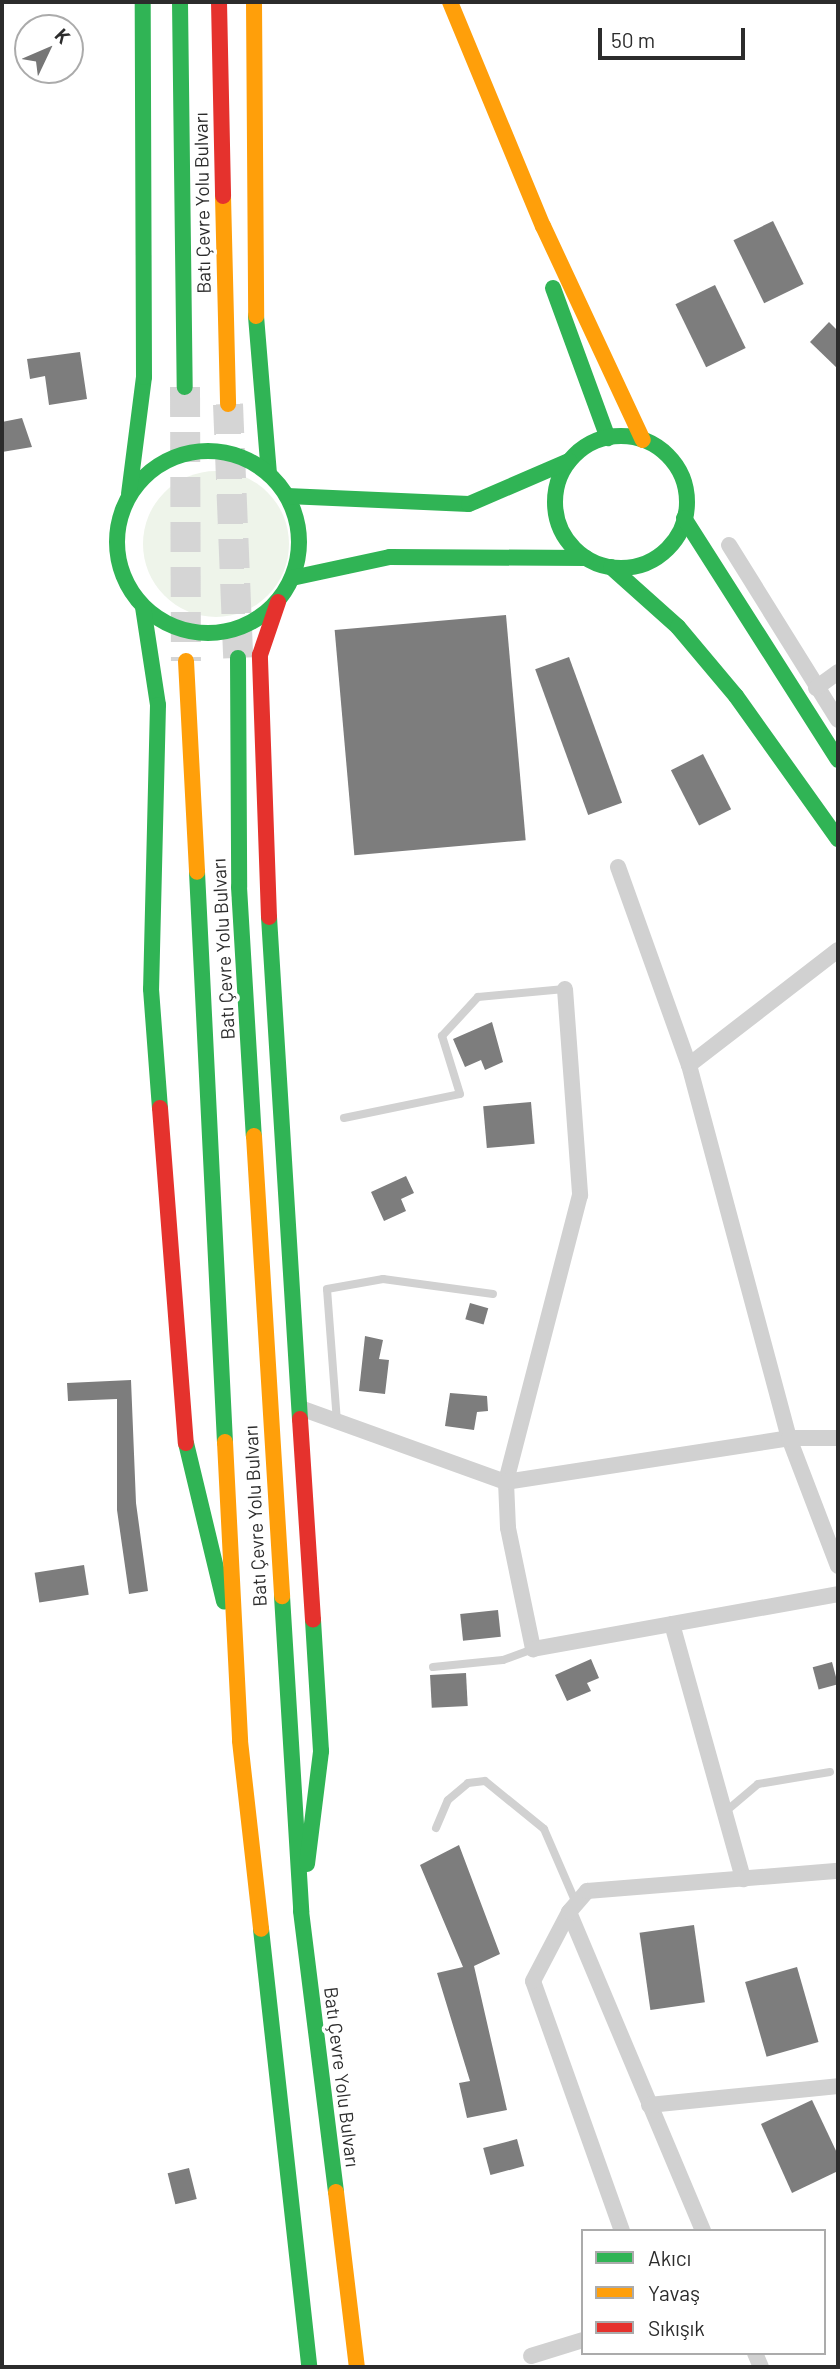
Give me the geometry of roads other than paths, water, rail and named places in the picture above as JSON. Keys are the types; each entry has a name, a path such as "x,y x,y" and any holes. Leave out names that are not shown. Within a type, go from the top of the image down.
{"main road":[{"path":"143,2 144,377 129,495 118,523 117,553 126,582 143,607 168,624 206,632 254,621 278,602"},
{"name":"Batı Çevre Yolu Bulvarı","path":"180,2 185,387"},
{"name":"Batı Çevre Yolu Bulvarı","path":"219,2 228,404"},
{"path":"254,2 256,372 270,474"},
{"path":"436,2 588,372 608,438"},
{"path":"450,2 543,226 643,440 675,466 685,491 684,518 663,553 639,565 611,567"},
{"path":"287,496 469,504 569,461 608,438 643,440"},
{"path":"129,495 158,466 195,451 234,455 270,474 287,496 298,523 292,578 278,602 260,654 260,776 303,1409 321,1751 301,1911"},
{"path":"569,461 557,486 556,513 566,539 586,558"},
{"path":"684,518 838,760"},
{"path":"292,578 390,557 586,558 611,567 678,627 736,696 838,839"},
{"path":"143,607 159,705 151,989 186,1444 241,1674"},
{"name":"Batı Çevre Yolu Bulvarı","path":"238,658 239,887 301,1911 357,2367"},
{"name":"Batı Çevre Yolu Bulvarı","path":"186,661 241,1674 240,1741 309,2367"}],"street":[{"path":"729,545 838,720"},
{"path":"816,688 838,672"},
{"path":"618,867 689,1065 789,1438 838,1566"},
{"path":"689,1065 838,950"},
{"path":"565,989 580,1195 506,1482 508,1528 533,1650 838,1594"},
{"path":"303,1409 506,1482 789,1438 838,1438"},
{"path":"672,1624 743,1879"},
{"path":"621,2229 533,1981 572,1908 587,1891 838,1871"},
{"path":"572,1908 649,2105 702,2229"},
{"path":"649,2105 838,2087"},
{"path":"531,2356 581,2341"}],"lane":[{"path":"344,1118 460,1094 442,1036 478,997 565,989"},
{"path":"337,1422 327,1289 383,1279 493,1294"},
{"path":"433,1667 503,1660 533,1650"},
{"path":"725,1812 758,1784 830,1772"},
{"path":"436,1828 448,1800 468,1783 485,1781 544,1829 572,1908"}],"tunnel":[{"path":"185,387 186,661"},
{"path":"228,404 238,658"}]}
